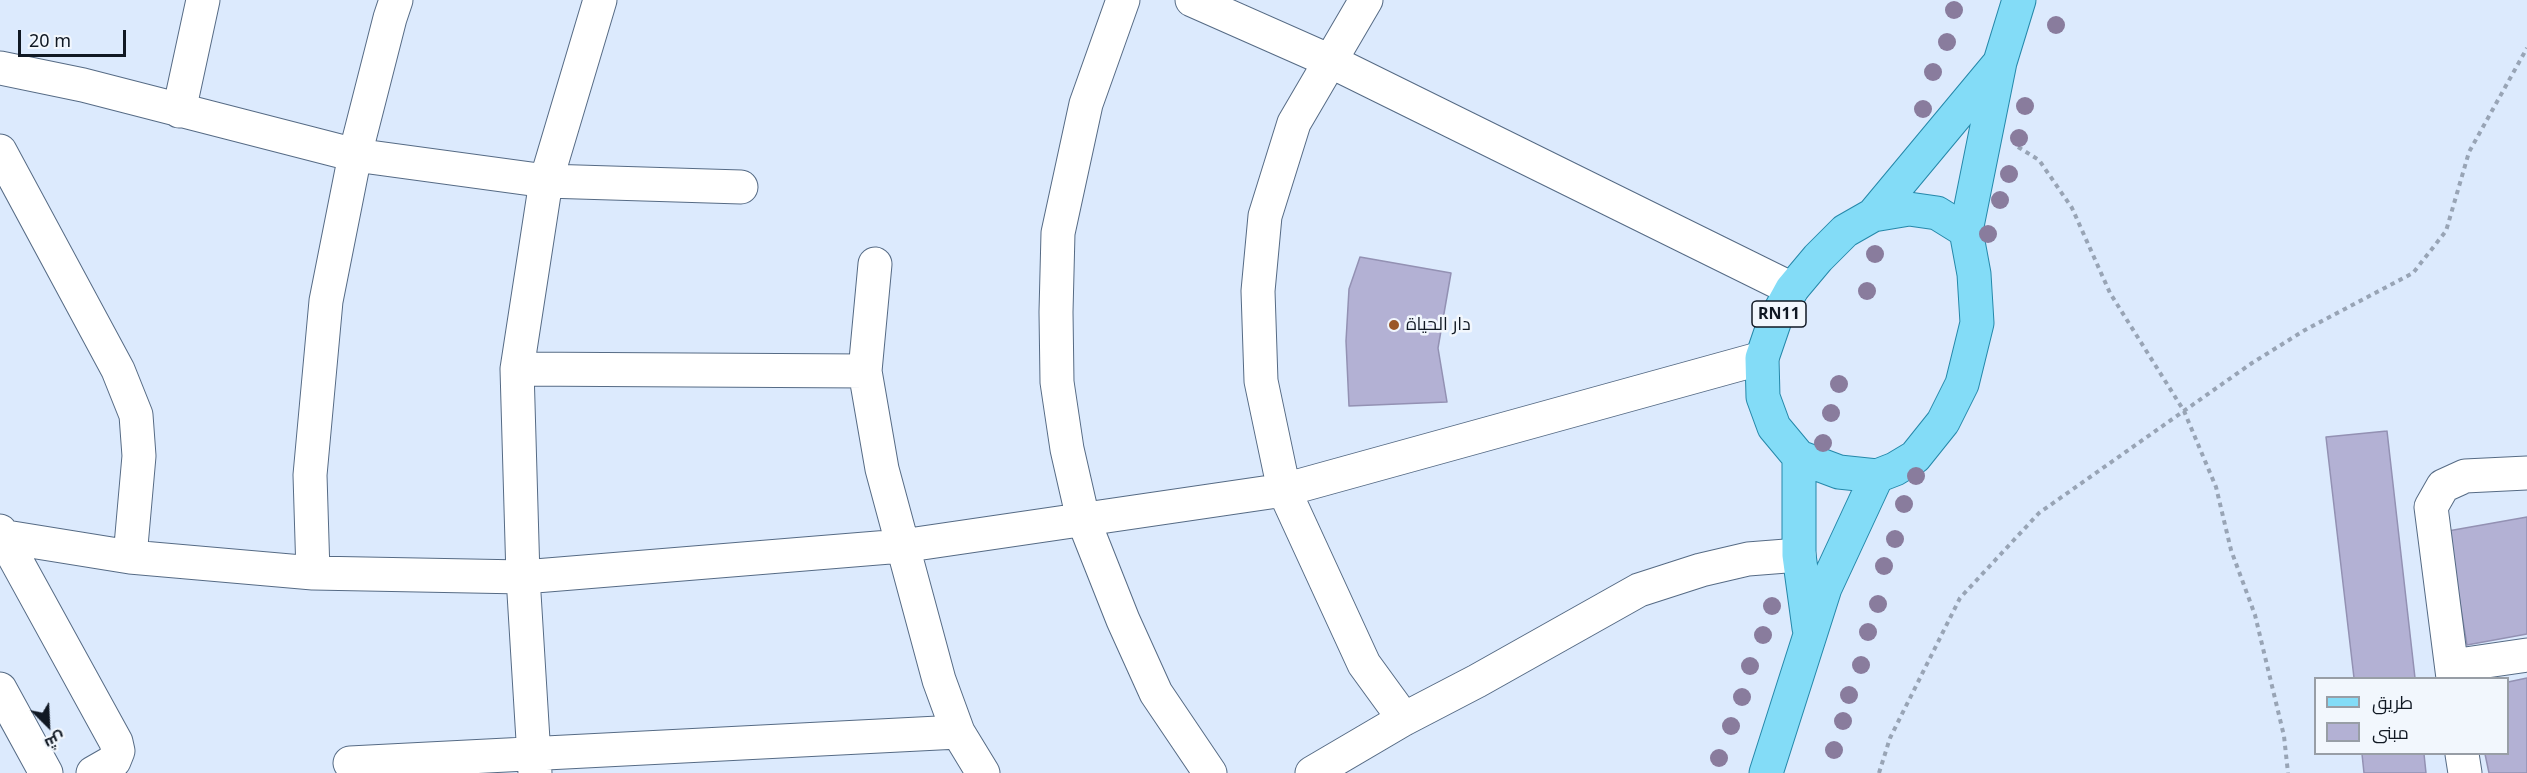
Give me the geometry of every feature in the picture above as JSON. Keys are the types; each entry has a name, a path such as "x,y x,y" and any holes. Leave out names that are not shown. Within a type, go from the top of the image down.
{"main road":[{"name":"RN11","path":"1966,231 1936,213 1909,209 1873,215 1845,231 1792,289 1775,320 1762,358 1762,397 1774,427 1799,457 1839,472 1877,476 1895,469 1915,457 1943,422 1962,384 1977,323 1974,274 1966,231 2000,62 2019,0"},
{"name":"RN11","path":"1873,215 2000,62"},
{"path":"1799,457 1799,555 1810,637"},
{"path":"1766,773 1825,588 1877,476"}],"street":[{"path":"179,111 204,0"},
{"path":"313,573 310,475 325,313 355,155 396,0"},
{"path":"535,764 523,577 517,369 546,181 600,0"},
{"path":"1124,0 1086,104 1058,233 1057,382 1083,519 1123,620 1156,693 1210,773"},
{"path":"1192,0 1330,61 1792,289"},
{"path":"1366,0 1294,123 1265,216 1258,291 1261,381 1284,490 1365,664 1404,719"},
{"path":"0,68 83,85 355,155 546,181 741,187"},
{"path":"0,151 118,370 136,414 139,456 130,557"},
{"path":"875,264 865,372 882,469 939,680 958,732 983,773"},
{"path":"1,535 130,557 313,573 523,577 902,546 1284,490 1762,358"},
{"path":"517,369 865,372"},
{"path":"2527,473 2465,476 2443,486 2431,507 2452,672 2527,656"},
{"path":"1,535 116,742 118,751 114,761 93,773"},
{"path":"1312,773 1404,719 1477,681 1639,590 1701,570 1748,559 1799,555"},
{"path":"0,689 8,722 46,773"},
{"path":"351,764 535,764 958,732"},
{"path":"2462,755 2465,773"}],"path":[{"path":"1879,773 1890,738 1960,598 2039,513 2252,363 2305,330 2413,273 2446,231 2469,152 2527,48"},
{"path":"1987,128 2039,160 2072,208 2110,293 2184,411 2216,487 2231,550 2255,615 2284,736 2288,773"}],"building":[{"name":"دار الحياة","path":"1360,257 1451,273 1438,348 1447,402 1349,406 1346,341 1349,289"},
{"path":"2387,431 2415,677 2354,677 2326,437"},
{"path":"2527,517 2527,634 2467,645 2448,531"},
{"path":"2527,678 2527,773 2489,773 2485,755 2509,755 2509,682"},
{"path":"2362,755 2424,755 2426,773 2364,773"}],"place":[{"name":"دار الحياة","path":"1394,325"}]}
